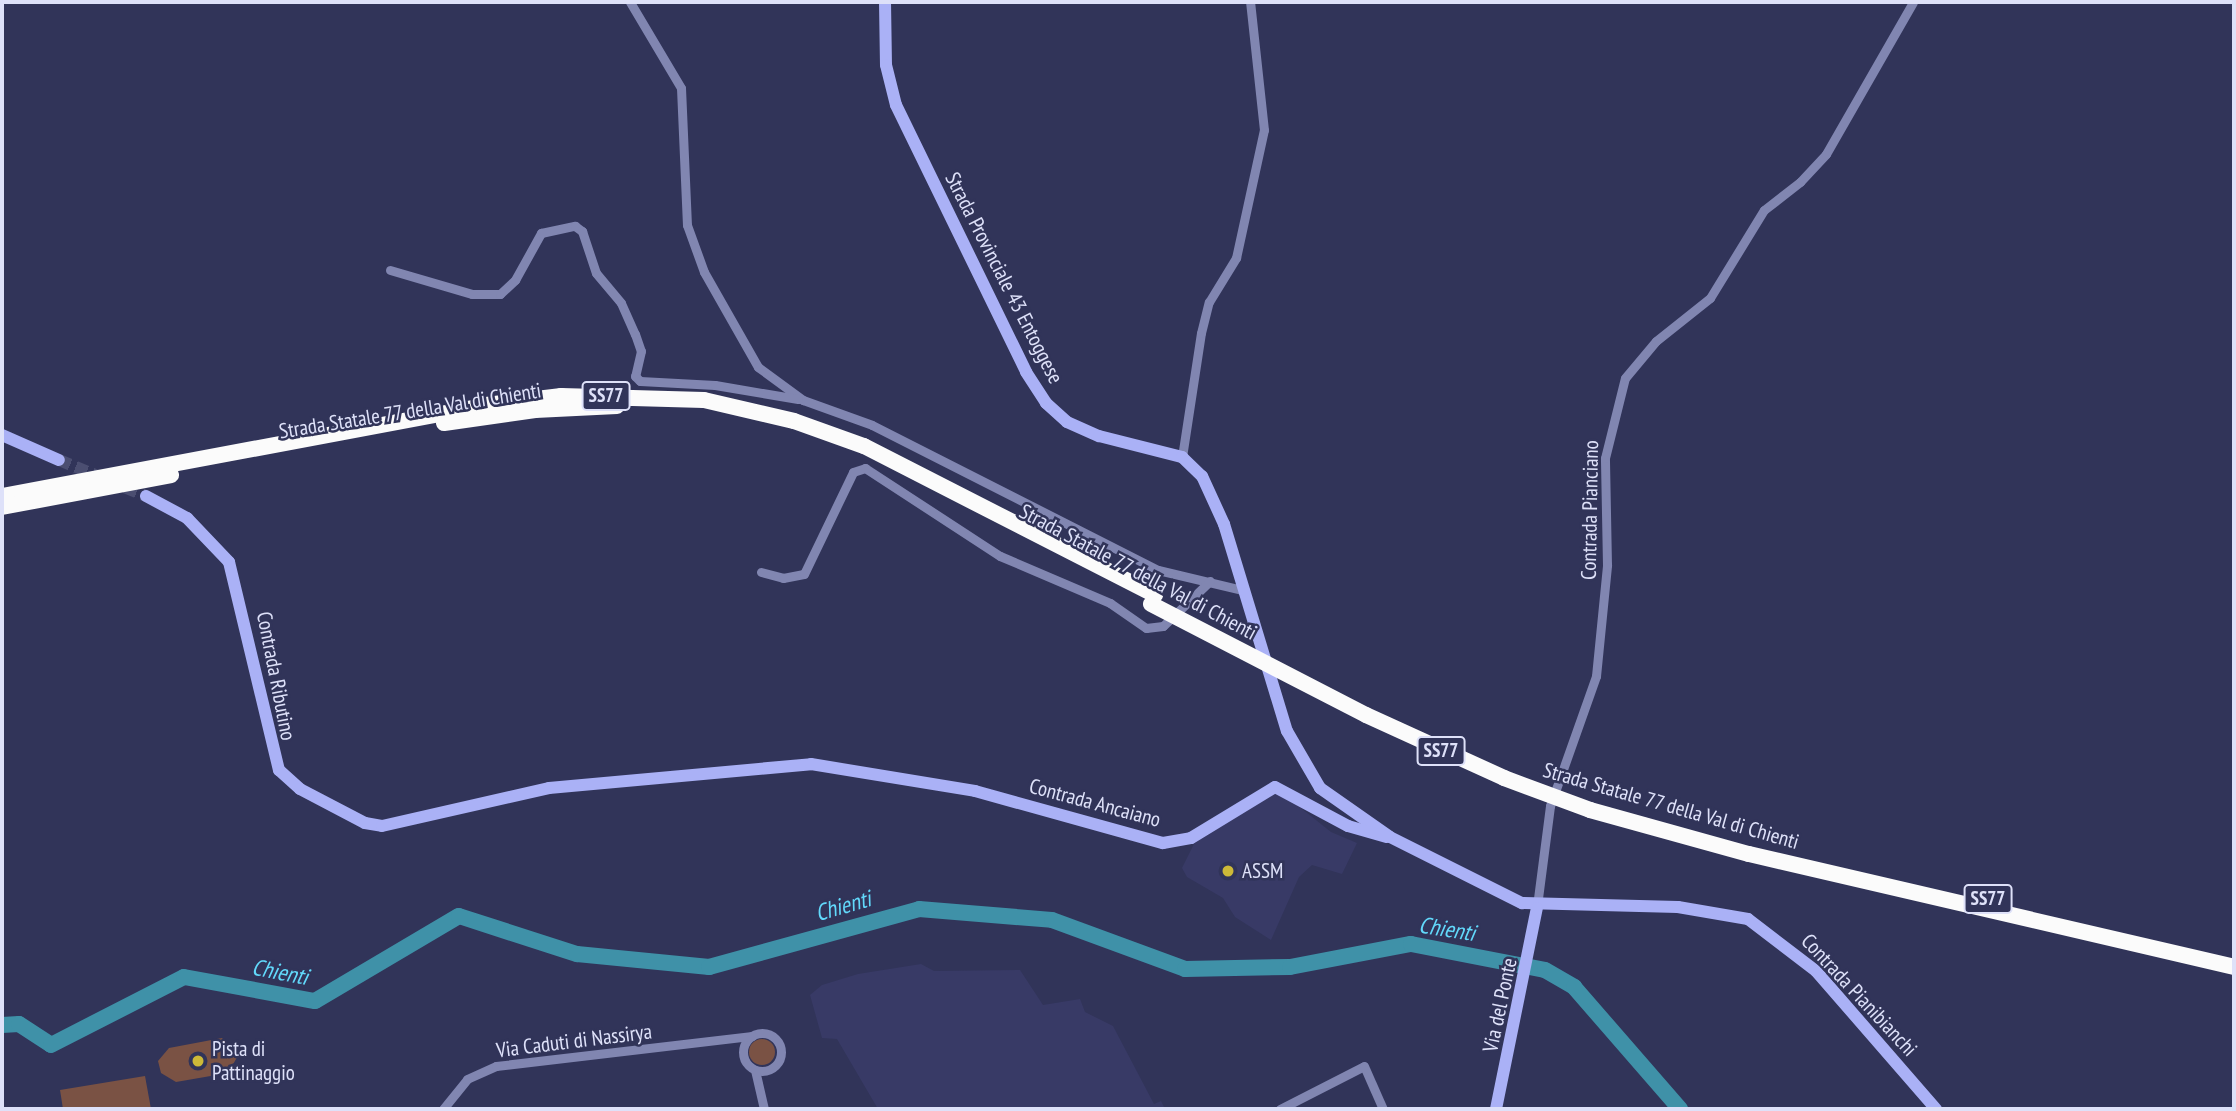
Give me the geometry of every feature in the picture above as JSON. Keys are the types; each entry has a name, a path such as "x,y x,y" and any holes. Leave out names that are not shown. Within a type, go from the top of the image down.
{"highway":[{"name":"Strada Statale 77 della Val di Chienti","path":"2,507 27,497 450,422 536,410 662,407 792,430 861,454 1153,599 1437,750 1590,810 1749,854 2228,960"},
{"name":"Strada Statale 77 della Val di Chienti","path":"2,496 27,497"}],"street":[{"path":"630,2 681,88 687,225 704,272 758,368 803,400"},
{"name":"Strada Provinciale 43 Entoggese","path":"885,2 886,65 897,105 1046,403 1067,422 1099,436 1182,457"},
{"path":"1250,2 1264,130 1236,258 1209,302 1201,333 1182,457 1194,465 1211,493 1301,763 1338,806 1390,836"},
{"name":"Contrada Pianciano","path":"1537,908 1550,807 1596,676 1606,592 1605,458 1625,378 1656,341 1710,298 1763,210 1800,183 1826,153 1913,2"},
{"path":"390,270 472,294 500,294 515,280 541,233 575,226 582,231 596,273 621,303 635,334 641,358 635,376 640,381 715,385 803,400 872,425 1158,569 1242,590"},
{"path":"2,435 59,460"},
{"path":"761,572 783,578 804,575 853,472 865,468 1000,556 1110,603 1146,628 1163,626 1210,581"},
{"name":"Contrada Ributino","path":"146,496 187,519 229,562 279,770 344,815 382,826 504,795 645,782"},
{"name":"Contrada Ancaiano","path":"645,782 829,765 975,791 1163,843 1191,838 1275,787 1355,829 1390,836 1537,908"},
{"name":"Contrada Pianibianchi","path":"1537,908 1614,903 1712,909 1748,919 1816,971 1936,1109"},
{"name":"Via del Ponte","path":"1496,1109 1515,1034 1537,908"},
{"path":"743,1052 752,1036 764,1033 779,1042 780,1060 772,1069 763,1092"},
{"name":"Via Caduti di Nassirya","path":"443,1109 467,1079 496,1066 752,1036"},
{"path":"725,1041 743,1052 755,1070 763,1092 764,1109"},
{"path":"1280,1109 1363,1066 1383,1109"},
{"path":"755,1070 772,1069"}],"shaded area":[{"name":"ASSM","path":"1282,793 1331,832 1357,843 1342,874 1312,865 1299,877 1271,940 1235,917 1223,898 1187,877 1182,868 1195,842 1259,795"},
{"path":"921,964 934,971 1020,970 1043,1005 1080,999 1085,1012 1113,1026 1154,1104 1161,1101 1165,1109 878,1109 837,1039 822,1038 810,995 822,985 858,974"},
{"name":"Pista di Pattinaggio","path":"222,1038 239,1054 228,1073 176,1082 161,1073 158,1061 169,1048"},
{"path":"762,1039 771,1043 775,1052 771,1061 762,1065 753,1061 749,1052 753,1043"},
{"path":"145,1076 151,1109 63,1109 60,1090"}],"waterway":[{"name":"Chienti","path":"2,1025 19,1024 51,1045 184,977 315,1001 459,916 577,954 709,967 919,909 1052,920 1185,969 1290,967 1411,944 1545,970 1574,987 1680,1109"}],"tunnel":[{"path":"59,460 146,496"}],"place":[{"name":"ASSM","path":"1228,871"},
{"name":"Pista di Pattinaggio","path":"198,1061"}]}
